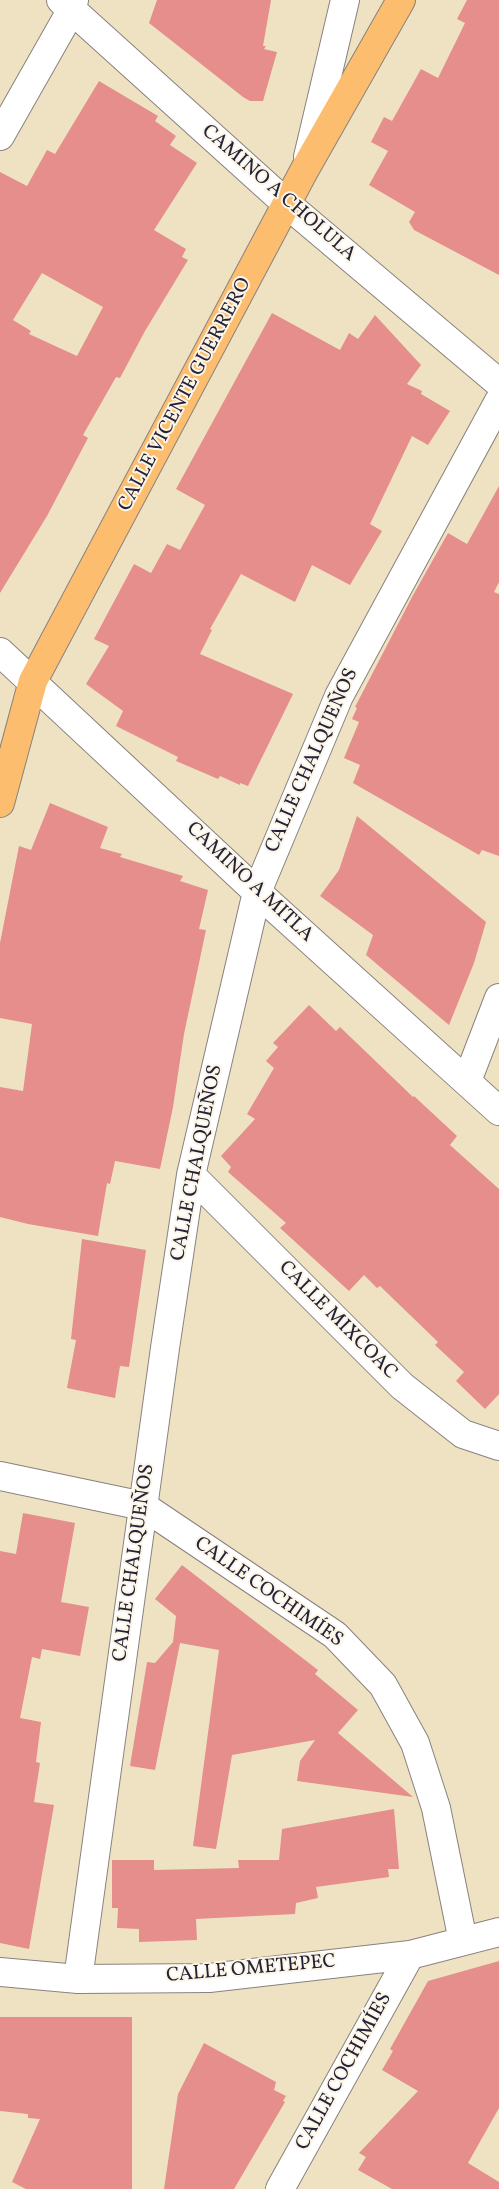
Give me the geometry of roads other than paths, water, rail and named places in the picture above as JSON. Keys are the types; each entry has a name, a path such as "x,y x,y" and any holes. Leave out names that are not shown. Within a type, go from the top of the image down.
{"main road":[{"name":"CALLE VICENTE GUERRERO","path":"0,803 33,681 306,169 401,0"}],"street":[{"path":"306,169 345,0"},
{"path":"0,136 69,4"},
{"name":"CAMINO A CHOLULA","path":"69,4 288,205 499,383"},
{"name":"CALLE CHALQUEÑOS","path":"78,1979 191,1175 257,892 339,696 499,401"},
{"name":"CAMINO A MITLA","path":"0,652 257,892 499,1111"},
{"path":"467,1082 499,998"},
{"name":"CALLE MIXCOAC","path":"191,1175 402,1386 463,1434 499,1446"},
{"name":"CALLE COCHIMÍES","path":"0,1476 143,1506 335,1636 384,1686 415,1743 433,1799 463,1941"},
{"name":"CALLE OMETEPEC","path":"0,1972 78,1979 209,1978 410,1955 499,1932"},
{"name":"CALLE COCHIMÍES","path":"280,2189 410,1955"}]}
